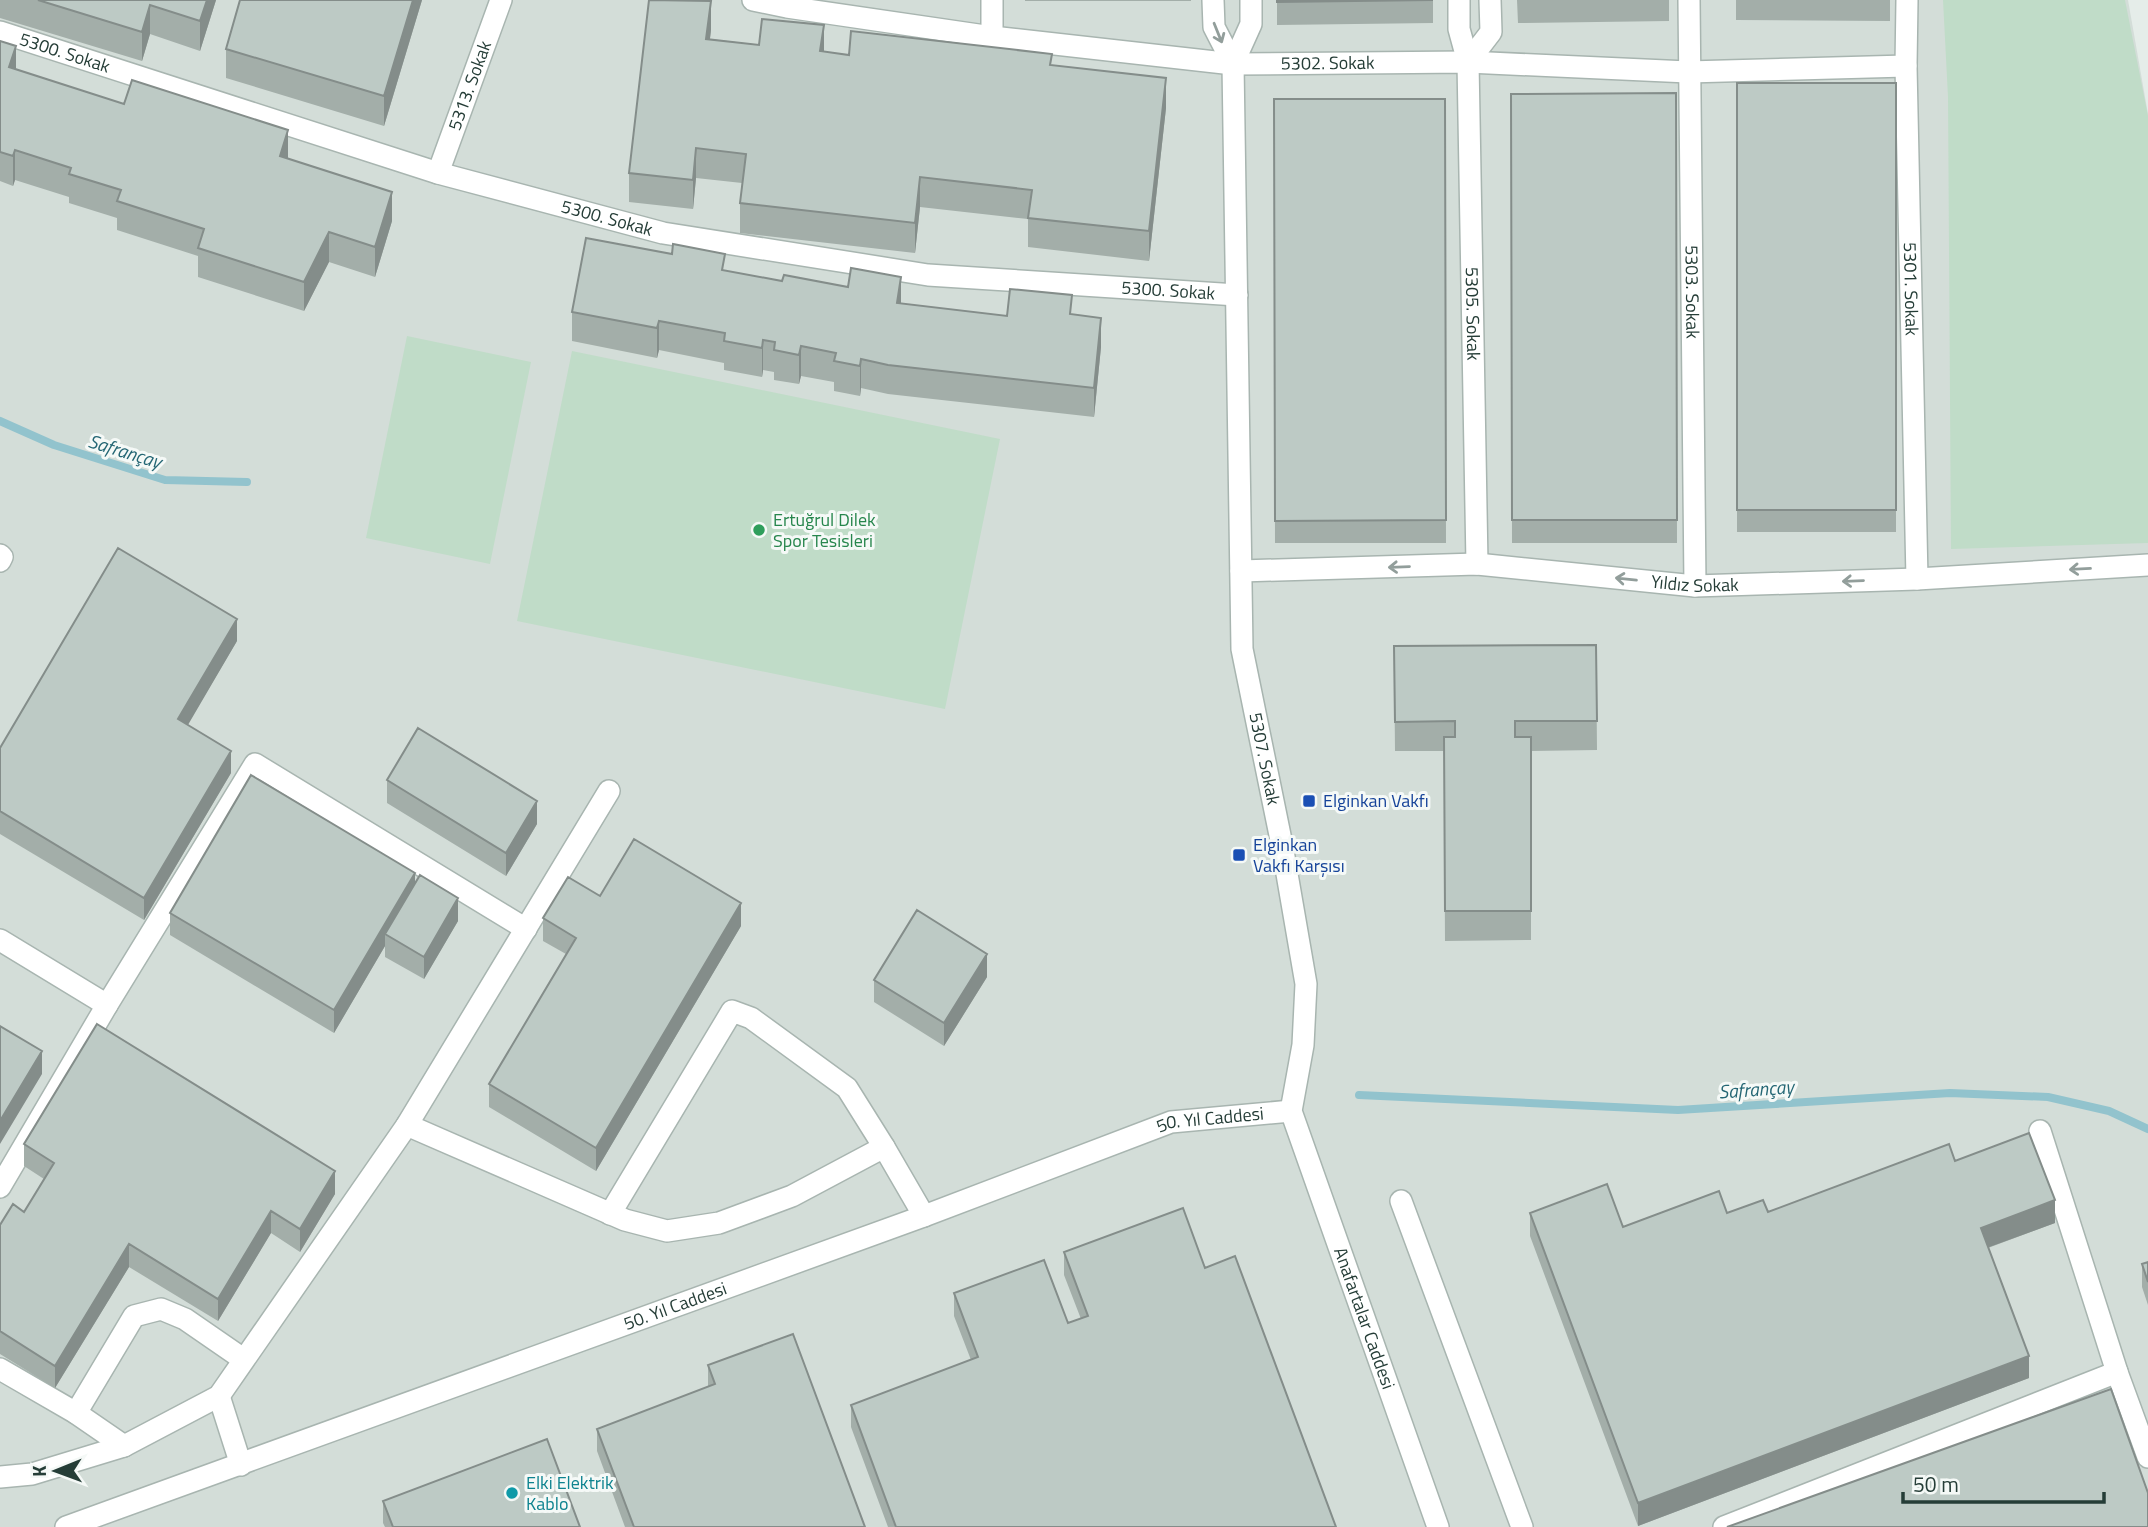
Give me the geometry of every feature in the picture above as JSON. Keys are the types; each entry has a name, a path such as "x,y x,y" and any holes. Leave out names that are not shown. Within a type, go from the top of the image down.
{"street":[{"name":"5313. Sokak","path":"438,173 501,0"},
{"name":"5302. Sokak","path":"753,0 992,37 1233,64 1468,62 1688,72 1906,66"},
{"path":"992,0 992,37"},
{"path":"1213,0 1214,27 1233,64"},
{"path":"1233,64 1251,24 1251,0"},
{"name":"5305. Sokak","path":"1459,0 1459,29 1468,62 1477,564"},
{"path":"1468,62 1490,32 1490,0"},
{"name":"5303. Sokak","path":"1689,0 1695,586"},
{"name":"5301. Sokak","path":"1907,0 1906,66 1917,579"},
{"name":"5300. Sokak","path":"0,32 438,173 663,233 928,275 1237,295"},
{"name":"5307. Sokak","path":"1233,64 1242,649 1282,845 1306,985 1303,1045 1291,1111"},
{"path":"0,555 0,561"},
{"name":"Yıldız Sokak","path":"1241,571 1477,564 1695,586 1917,579 2148,565"},
{"path":"0,1187 107,1005 255,764 526,929"},
{"path":"0,1477 32,1474 124,1447 219,1396 407,1125 609,791"},
{"path":"0,940 107,1005"},
{"path":"610,1214 732,1011 751,1018 847,1088 925,1216"},
{"name":"50. Yıl Caddesi","path":"66,1527 925,1216 1171,1122 1291,1111"},
{"name":"Anafartalar Caddesi","path":"1291,1111 1438,1527"},
{"path":"407,1125 610,1214 667,1231 719,1223 792,1196 884,1147"},
{"path":"2040,1131 2117,1372 2148,1457"},
{"path":"1401,1201 1522,1527"},
{"path":"76,1413 134,1316 161,1310 186,1319 243,1359"},
{"path":"0,1369 76,1413 124,1447"},
{"path":"1724,1527 2117,1372"},
{"path":"219,1396 241,1465"}],"shaded area":[{"path":"0,0 2128,0 2148,114 2148,1527 0,1527"}],"green space":[{"path":"1943,0 2125,0 2148,116 2148,543 1951,549 1948,97"},
{"path":"407,336 531,362 490,564 366,538"},
{"name":"Ertuğrul Dilek Spor Tesisleri","path":"572,351 1000,439 945,709 517,621"}],"building":[{"path":"38,0 207,0 200,21 150,5 142,32"},
{"path":"240,0 413,0 384,96 226,49"},
{"path":"649,0 711,1 706,39 759,45 762,19 824,25 820,51 849,55 851,31 1052,54 1050,65 1166,78 1149,231 1028,218 1032,190 920,177 915,223 740,203 746,154 696,148 693,180 629,173"},
{"path":"1277,0 1433,0 1277,2"},
{"path":"0,41 16,46 9,67 124,104 132,80 288,130 280,156 392,192 375,247 329,232 304,282 198,248 204,229 117,201 121,190 69,174 71,168 15,150 13,156 0,152"},
{"path":"1737,83 1896,83 1896,510 1737,510"},
{"path":"1676,93 1677,520 1512,520 1511,94"},
{"path":"1274,99 1445,99 1446,520 1275,521"},
{"path":"586,238 672,254 673,244 725,254 722,270 782,281 784,275 848,287 851,268 901,277 897,303 1007,316 1010,289 1072,295 1070,314 1101,318 1094,388 888,365 861,359 860,366 834,361 836,353 801,346 799,355 774,350 775,342 763,340 762,348 724,341 725,333 659,321 657,328 572,312"},
{"path":"118,548 237,619 178,719 231,751 144,898 0,811 0,748"},
{"path":"1596,645 1597,721 1515,721 1515,737 1531,737 1531,911 1445,911 1444,737 1455,737 1455,721 1395,722 1394,646"},
{"path":"418,728 537,801 506,853 387,780"},
{"path":"251,775 415,873 334,1010 170,913"},
{"path":"634,839 741,903 596,1148 489,1084 576,938 543,918 568,877 600,896"},
{"path":"420,875 458,898 424,957 385,934"},
{"path":"917,910 987,954 944,1023 874,980"},
{"path":"97,1024 335,1171 300,1229 271,1211 218,1299 129,1244 55,1366 0,1331 0,1225 13,1204 24,1212 54,1163 24,1144"},
{"path":"0,1026 42,1051 0,1121"},
{"path":"2029,1133 2055,1200 1981,1228 2029,1356 1638,1503 1530,1213 1607,1184 1623,1227 1719,1191 1727,1213 1763,1200 1768,1212 1949,1144 1955,1161"},
{"path":"1183,1208 1205,1268 1235,1256 1336,1527 896,1527 851,1405 978,1357 954,1293 1044,1260 1068,1323 1088,1316 1064,1252"},
{"path":"2148,1262 2148,1282 2142,1264"},
{"path":"793,1334 865,1527 634,1527 597,1429 715,1384 708,1365"},
{"path":"2111,1389 2148,1493 2148,1527 1727,1527"},
{"path":"547,1439 580,1527 393,1527 383,1501"}],"waterway":[{"name":"Safrançay","path":"0,421 54,445 165,480 247,482"},
{"name":"Safrançay","path":"1359,1095 1678,1110 1950,1093 2048,1097 2109,1111 2148,1129"}],"place":[{"name":"Ertuğrul Dilek Spor Tesisleri","path":"759,530"},
{"name":"Elginkan Vakfı","path":"1309,801"},
{"name":"Elginkan Vakfı Karşısı","path":"1239,855"},
{"name":"Elki Elektrik Kablo","path":"512,1493"}]}
